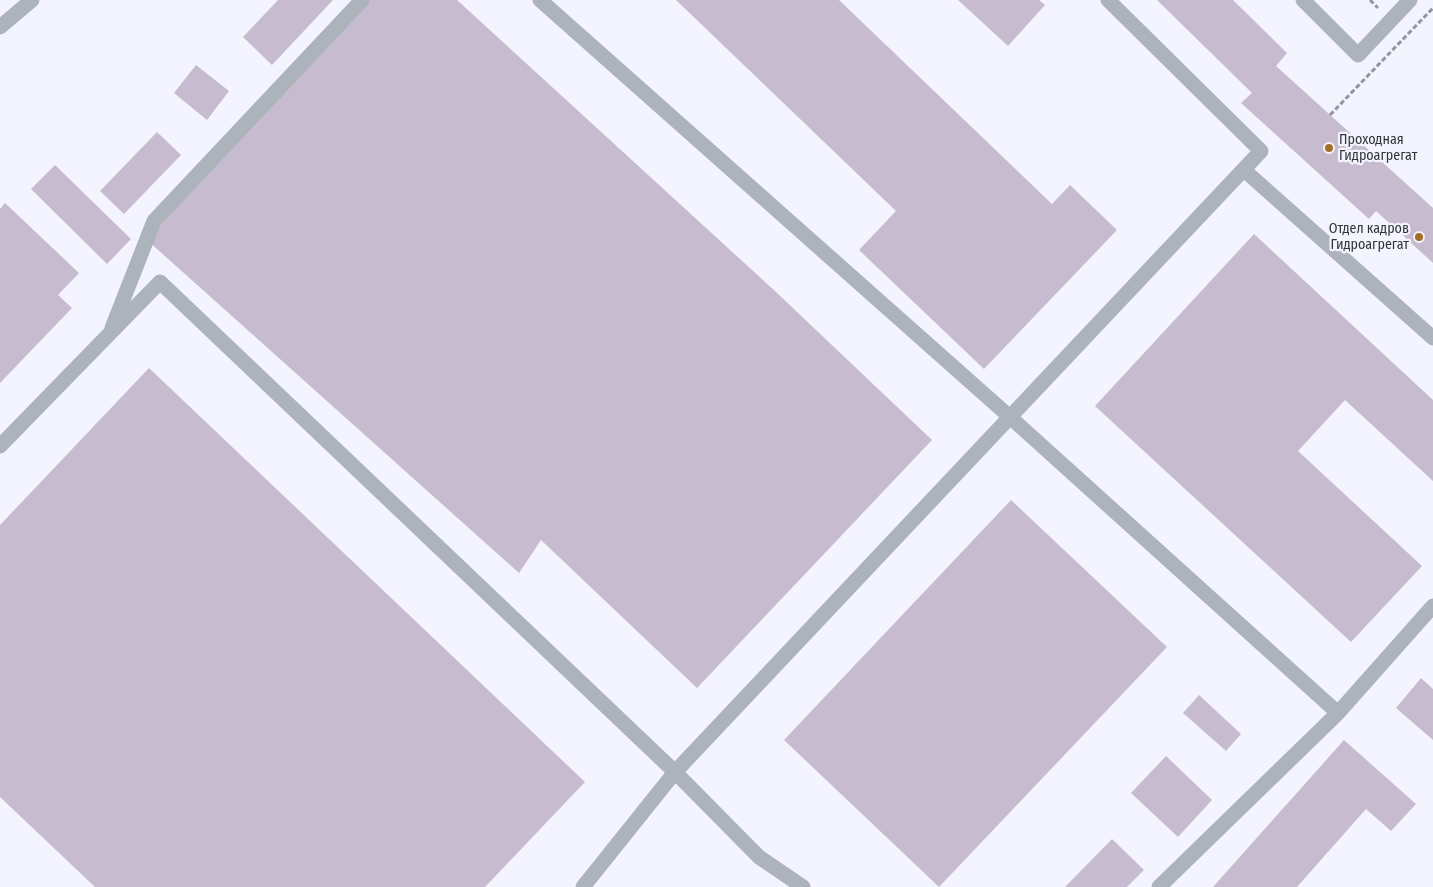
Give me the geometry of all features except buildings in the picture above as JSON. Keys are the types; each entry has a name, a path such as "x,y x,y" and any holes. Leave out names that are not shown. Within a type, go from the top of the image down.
{"street":[{"path":"0,28 32,0"},
{"path":"110,334 154,221 362,0"},
{"path":"540,0 1338,713"},
{"path":"583,887 675,772 1261,151 1108,0"},
{"path":"1302,0 1358,55 1410,0"},
{"path":"1244,170 1433,338"},
{"path":"0,446 160,282 675,772 759,856 803,887"},
{"path":"1159,887 1338,713 1433,606"}],"path":[{"path":"1370,0 1377,7"},
{"path":"1330,115 1433,8"}],"place":[{"name":"Проходная Гидроагрегат","path":"1329,148"},
{"name":"Отдел кадров Гидроагрегат","path":"1419,237"}]}
